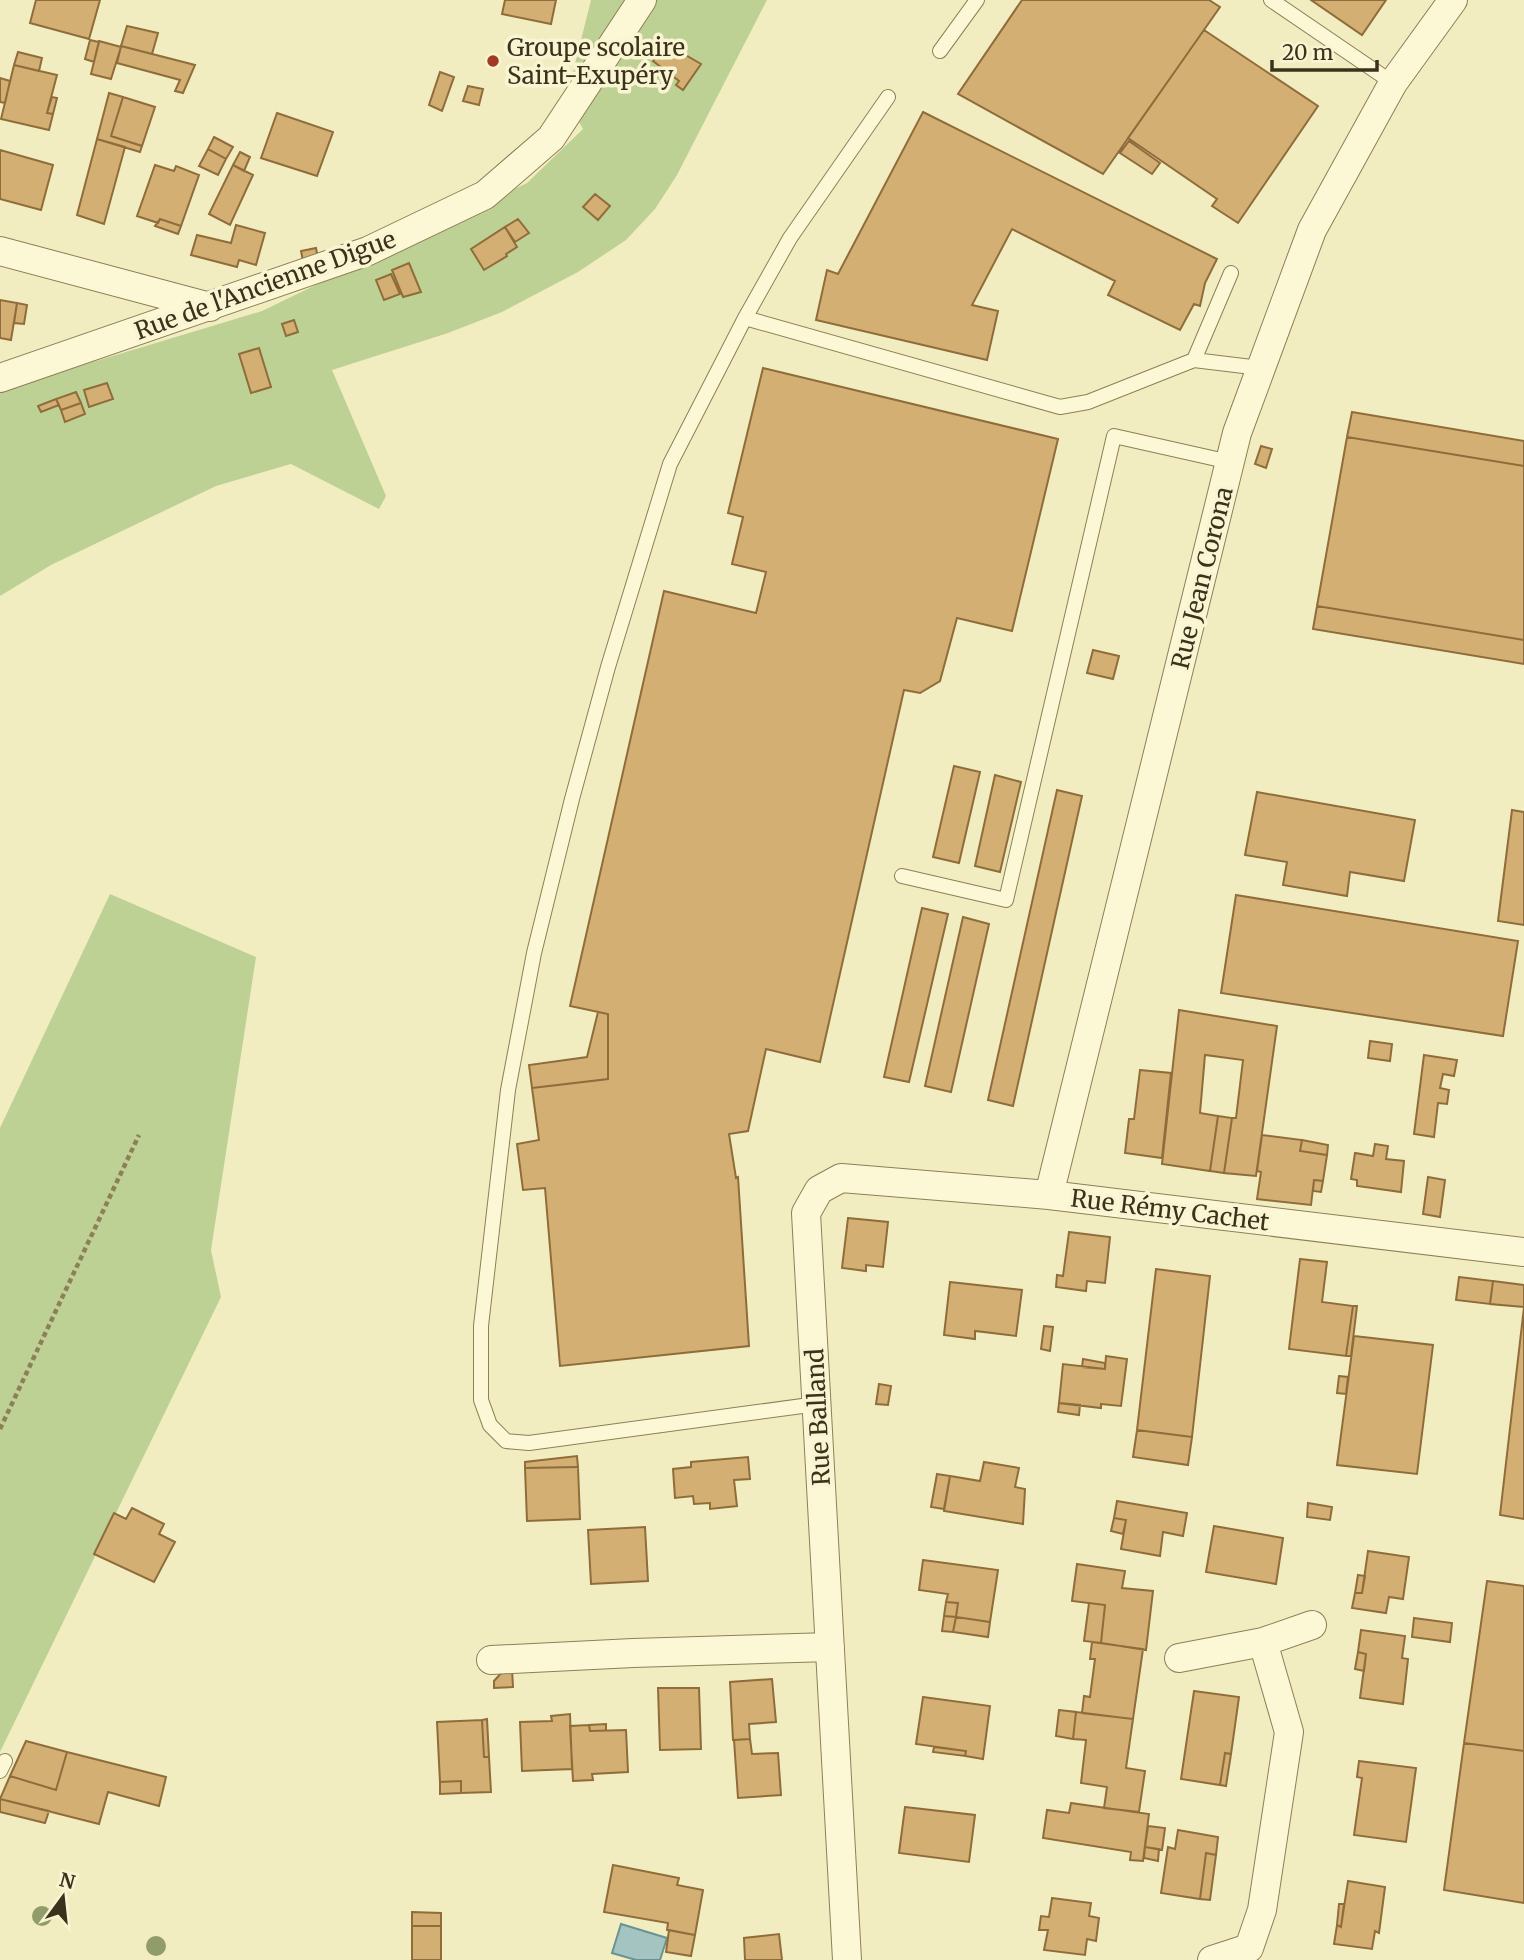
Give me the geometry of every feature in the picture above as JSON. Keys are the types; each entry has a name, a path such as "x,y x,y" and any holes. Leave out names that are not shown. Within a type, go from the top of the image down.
{"street":[{"name":"Rue de l'Ancienne Digue","path":"0,378 368,251 485,195 551,138 642,0"},
{"name":"Rue Jean Corona","path":"1049,1195 1237,433 1312,230 1393,83 1452,0"},
{"path":"0,251 210,307"},
{"name":"Rue Rémy Cachet","path":"819,1190 841,1178 1049,1195 1524,1252"},
{"name":"Rue Balland","path":"819,1190 806,1213 847,1960"},
{"path":"1180,1658 1263,1642 1312,1625"},
{"path":"1212,1960 1249,1948 1262,1910 1289,1732 1263,1642"},
{"path":"491,1660 830,1647"},
{"path":"847,1960 855,1960"}],"lane":[{"path":"940,51 977,0"},
{"path":"1271,0 1393,83"},
{"path":"817,1404 529,1443 506,1441 490,1426 481,1400 481,1326 508,1090 537,940 601,694 670,464 745,318 790,238 888,97"},
{"path":"1194,360 1231,273"},
{"path":"745,318 1060,407 1088,402 1194,360 1259,368"},
{"path":"902,876 1006,900 1114,436 1230,462"}],"path":[{"path":"0,1429 139,1135"}],"green space":[{"path":"591,0 767,0 677,175 655,209 626,240 578,272 502,312 448,333 332,370 386,496 379,509 291,464 216,486 51,565 0,596 0,390 262,311 527,183 583,129 566,100"},
{"path":"110,894 256,957 211,1250 221,1297 0,1752 0,1128"}],"water":[{"path":"621,1924 667,1938 660,1960 636,1960 612,1953"}],"building":[{"path":"36,0 100,0 89,39 30,23"},
{"path":"505,0 556,0 551,24 502,14"},
{"path":"1022,0 1209,0 1220,7 1103,174 958,94"},
{"path":"1311,0 1386,0 1362,35"},
{"path":"127,26 158,33 152,54 121,46"},
{"path":"1204,30 1318,106 1238,223 1212,206 1217,199 1128,138"},
{"path":"90,40 99,42 94,62 85,59"},
{"path":"99,41 121,47 111,79 91,74"},
{"path":"665,45 681,56 682,53 701,64 683,90 676,85 679,81 653,61"},
{"path":"121,46 195,65 183,93 175,91 180,80 117,63"},
{"path":"18,52 42,58 39,71 14,65"},
{"path":"14,65 57,75 47,113 53,114 49,130 1,119"},
{"path":"440,72 454,77 442,111 429,105"},
{"path":"0,78 10,81 5,103 0,102"},
{"path":"468,86 483,89 479,105 463,101"},
{"path":"109,93 123,97 111,136 142,146 140,152 97,139"},
{"path":"52,97 57,98 53,114 47,113"},
{"path":"123,97 155,107 142,146 111,136"},
{"path":"923,112 1217,259 1205,283 1200,306 1194,304 1180,330 1108,295 1115,281 1012,229 972,305 998,311 987,360 816,320 827,270 838,274"},
{"path":"277,113 333,132 317,176 261,158"},
{"path":"214,137 233,147 226,159 208,149"},
{"path":"97,139 125,147 104,224 77,215"},
{"path":"1129,141 1160,163 1152,174 1120,153"},
{"path":"208,149 226,159 218,175 199,166"},
{"path":"0,150 53,165 41,210 0,199"},
{"path":"240,152 250,157 244,171 233,165"},
{"path":"155,165 174,171 176,166 199,175 181,226 160,219 158,223 137,216"},
{"path":"233,165 253,175 230,225 209,214"},
{"path":"595,194 610,206 598,220 583,207"},
{"path":"160,219 181,226 178,234 155,226"},
{"path":"518,219 529,233 515,242 505,227"},
{"path":"236,225 265,233 256,265 239,260 237,267 191,255 197,235 231,243"},
{"path":"505,227 517,247 484,270 471,249"},
{"path":"316,248 318,258 303,261 301,251"},
{"path":"409,263 421,292 403,297 392,270"},
{"path":"391,274 400,294 384,300 376,280"},
{"path":"0,300 17,303 11,340 0,338"},
{"path":"17,303 27,305 24,324 14,323"},
{"path":"294,320 298,332 286,336 282,324"},
{"path":"259,348 271,387 251,393 239,354"},
{"path":"763,368 1058,439 1012,631 957,618 940,681 920,693 904,690 820,1062 766,1049 748,1131 729,1134 736,1178 738,1177 749,1346 560,1366 545,1188 523,1190 517,1144 539,1140 532,1088 608,1079 608,1014 570,1006 664,591 756,613 766,572 732,564 743,517 728,513"},
{"path":"107,383 113,399 89,407 84,390"},
{"path":"76,392 81,403 61,410 56,399"},
{"path":"56,399 59,405 41,412 38,406"},
{"path":"81,403 85,414 65,422 61,410"},
{"path":"1352,412 1524,441 1524,466 1347,437"},
{"path":"1347,437 1524,466 1524,640 1317,606"},
{"path":"1261,446 1272,449 1266,468 1255,464"},
{"path":"1317,606 1524,640 1524,664 1313,629"},
{"path":"1093,650 1119,656 1113,679 1087,673"},
{"path":"954,766 980,772 959,863 933,857"},
{"path":"995,775 1021,782 1000,872 975,866"},
{"path":"1057,790 1082,796 1013,1106 988,1100"},
{"path":"1257,792 1415,820 1404,881 1350,872 1347,896 1283,885 1287,862 1245,855"},
{"path":"1512,810 1524,812 1524,925 1498,921"},
{"path":"1236,895 1518,941 1503,1036 1221,993"},
{"path":"922,908 948,914 909,1082 884,1077"},
{"path":"963,917 989,924 951,1092 925,1086"},
{"path":"1179,1010 1277,1026 1256,1176 1224,1173 1232,1118 1236,1118 1243,1060 1205,1055 1200,1113 1218,1116 1210,1171 1162,1164"},
{"path":"598,1012 608,1014 608,1079 532,1088 529,1065 587,1057"},
{"path":"1370,1041 1392,1044 1390,1061 1368,1058"},
{"path":"1424,1055 1457,1060 1454,1076 1443,1074 1440,1088 1449,1090 1447,1104 1438,1103 1434,1137 1414,1134"},
{"path":"1140,1070 1171,1073 1162,1158 1125,1153 1129,1119 1134,1119"},
{"path":"1218,1116 1232,1118 1224,1173 1210,1171"},
{"path":"1262,1135 1302,1140 1300,1151 1327,1155 1323,1181 1314,1180 1311,1205 1257,1199 1261,1172 1257,1171"},
{"path":"1302,1140 1328,1145 1327,1155 1300,1151"},
{"path":"1375,1144 1388,1146 1386,1159 1404,1161 1401,1192 1357,1186 1357,1180 1351,1179 1355,1153 1373,1156"},
{"path":"1428,1177 1445,1180 1440,1217 1423,1214"},
{"path":"1314,1180 1323,1181 1321,1192 1313,1191"},
{"path":"848,1218 888,1222 883,1267 866,1265 866,1271 842,1268"},
{"path":"1069,1232 1110,1237 1105,1283 1087,1281 1086,1291 1056,1287 1057,1275 1063,1276"},
{"path":"1300,1259 1327,1262 1322,1302 1353,1306 1346,1356 1289,1349"},
{"path":"1156,1269 1210,1276 1192,1437 1137,1430"},
{"path":"1459,1277 1493,1281 1490,1304 1456,1300"},
{"path":"1493,1281 1524,1285 1524,1307 1490,1304"},
{"path":"950,1282 1022,1290 1016,1336 975,1331 975,1339 944,1335"},
{"path":"1353,1306 1357,1306 1351,1356 1346,1356"},
{"path":"1524,1307 1524,1519 1500,1515"},
{"path":"1044,1326 1053,1327 1050,1351 1041,1349"},
{"path":"1354,1336 1433,1345 1417,1474 1337,1465"},
{"path":"1106,1356 1127,1359 1121,1406 1101,1404 1101,1408 1059,1403 1063,1364 1105,1369"},
{"path":"1083,1359 1105,1363 1105,1369 1082,1367"},
{"path":"1339,1376 1348,1377 1346,1394 1337,1393"},
{"path":"879,1384 891,1386 888,1405 876,1404"},
{"path":"1059,1403 1080,1405 1079,1415 1058,1412"},
{"path":"1137,1430 1192,1437 1188,1465 1133,1457"},
{"path":"577,1456 578,1467 525,1468 525,1462"},
{"path":"748,1457 750,1479 734,1480 737,1506 710,1509 710,1503 694,1504 693,1496 675,1498 673,1469 691,1467 691,1462"},
{"path":"984,1462 1019,1468 1015,1487 1025,1489 1023,1524 944,1511 950,1476 980,1481"},
{"path":"578,1467 580,1519 527,1521 525,1468"},
{"path":"937,1474 950,1476 944,1509 931,1507"},
{"path":"1117,1501 1187,1513 1183,1536 1163,1532 1160,1556 1121,1549 1126,1520 1114,1518"},
{"path":"1308,1503 1332,1507 1330,1520 1307,1517"},
{"path":"132,1508 164,1524 159,1534 175,1542 154,1582 94,1554 114,1513 126,1519"},
{"path":"1114,1518 1126,1520 1123,1534 1111,1531"},
{"path":"1214,1526 1283,1538 1276,1584 1206,1572"},
{"path":"645,1527 648,1581 591,1584 588,1530"},
{"path":"1368,1551 1409,1557 1403,1599 1389,1597 1386,1613 1352,1608 1355,1593 1362,1593"},
{"path":"923,1560 998,1570 990,1622 956,1617 958,1603 946,1602 948,1594 919,1590"},
{"path":"1077,1564 1125,1571 1122,1588 1153,1591 1146,1650 1101,1643 1105,1605 1072,1601"},
{"path":"1358,1575 1365,1576 1362,1593 1355,1593"},
{"path":"1487,1581 1524,1586 1524,1751 1464,1743"},
{"path":"946,1602 958,1603 956,1617 944,1616"},
{"path":"1089,1603 1105,1605 1101,1643 1084,1641"},
{"path":"944,1616 956,1617 953,1632 942,1631"},
{"path":"956,1617 990,1622 988,1637 953,1632"},
{"path":"1414,1618 1452,1623 1450,1642 1412,1637"},
{"path":"1361,1630 1405,1636 1402,1658 1408,1659 1403,1704 1360,1698 1366,1654 1358,1652"},
{"path":"1092,1642 1143,1649 1133,1719 1082,1713 1084,1696 1090,1697 1095,1659 1090,1659"},
{"path":"1358,1652 1366,1654 1364,1671 1355,1669"},
{"path":"512,1669 513,1687 494,1688 494,1681 504,1670"},
{"path":"772,1679 776,1722 749,1724 750,1739 733,1740 730,1682"},
{"path":"658,1688 699,1688 701,1749 660,1750"},
{"path":"1194,1691 1239,1697 1231,1754 1225,1753 1220,1785 1181,1779"},
{"path":"923,1697 990,1706 983,1759 965,1756 966,1751 916,1744"},
{"path":"1059,1710 1076,1712 1073,1739 1056,1736"},
{"path":"1076,1712 1133,1719 1126,1768 1145,1771 1139,1812 1104,1808 1107,1787 1081,1783 1086,1740 1073,1739"},
{"path":"570,1714 572,1769 522,1771 520,1722 552,1721 551,1716"},
{"path":"487,1719 489,1757 484,1757 482,1720"},
{"path":"482,1720 484,1757 489,1757 491,1792 461,1793 461,1781 440,1782 437,1722"},
{"path":"606,1724 606,1731 590,1731 589,1725"},
{"path":"589,1725 590,1731 626,1730 628,1772 592,1774 593,1780 573,1781 570,1726"},
{"path":"750,1739 752,1754 778,1753 781,1795 738,1798 734,1740"},
{"path":"26,1741 67,1752 56,1790 10,1776"},
{"path":"1464,1743 1524,1751 1524,1903 1444,1890"},
{"path":"934,1747 966,1751 965,1756 933,1752"},
{"path":"67,1752 166,1777 159,1806 108,1792 99,1824 0,1799 10,1776 56,1790"},
{"path":"1225,1753 1231,1754 1226,1786 1220,1785"},
{"path":"1359,1761 1416,1768 1406,1842 1354,1835 1362,1778 1357,1777"},
{"path":"461,1781 461,1793 440,1794 440,1782"},
{"path":"0,1799 49,1811 45,1823 0,1812"},
{"path":"1071,1803 1149,1814 1143,1861 1130,1860 1131,1852 1043,1838 1047,1810 1069,1813"},
{"path":"905,1807 975,1815 969,1862 899,1853"},
{"path":"1148,1826 1165,1828 1162,1850 1145,1847"},
{"path":"1178,1830 1218,1837 1216,1855 1206,1853 1200,1899 1161,1893 1168,1847 1175,1849"},
{"path":"1145,1847 1159,1849 1158,1861 1144,1858"},
{"path":"1206,1853 1216,1855 1210,1900 1200,1899"},
{"path":"613,1865 679,1878 677,1885 703,1890 695,1935 667,1930 668,1923 604,1912"},
{"path":"1348,1881 1385,1887 1379,1933 1375,1931 1372,1949 1334,1944 1337,1925 1341,1927"},
{"path":"1052,1898 1091,1903 1089,1916 1099,1918 1096,1941 1087,1939 1085,1955 1044,1950 1048,1930 1039,1930 1041,1916 1049,1917"},
{"path":"1339,1904 1344,1904 1341,1927 1337,1925"},
{"path":"412,1912 441,1913 441,1926 412,1926"},
{"path":"412,1926 441,1926 441,1960 412,1960"},
{"path":"669,1930 695,1935 691,1956 666,1952"},
{"path":"779,1934 782,1960 745,1960 744,1938"}],"place":[{"name":"Groupe scolaire Saint-Exupéry","path":"493,61"}]}
